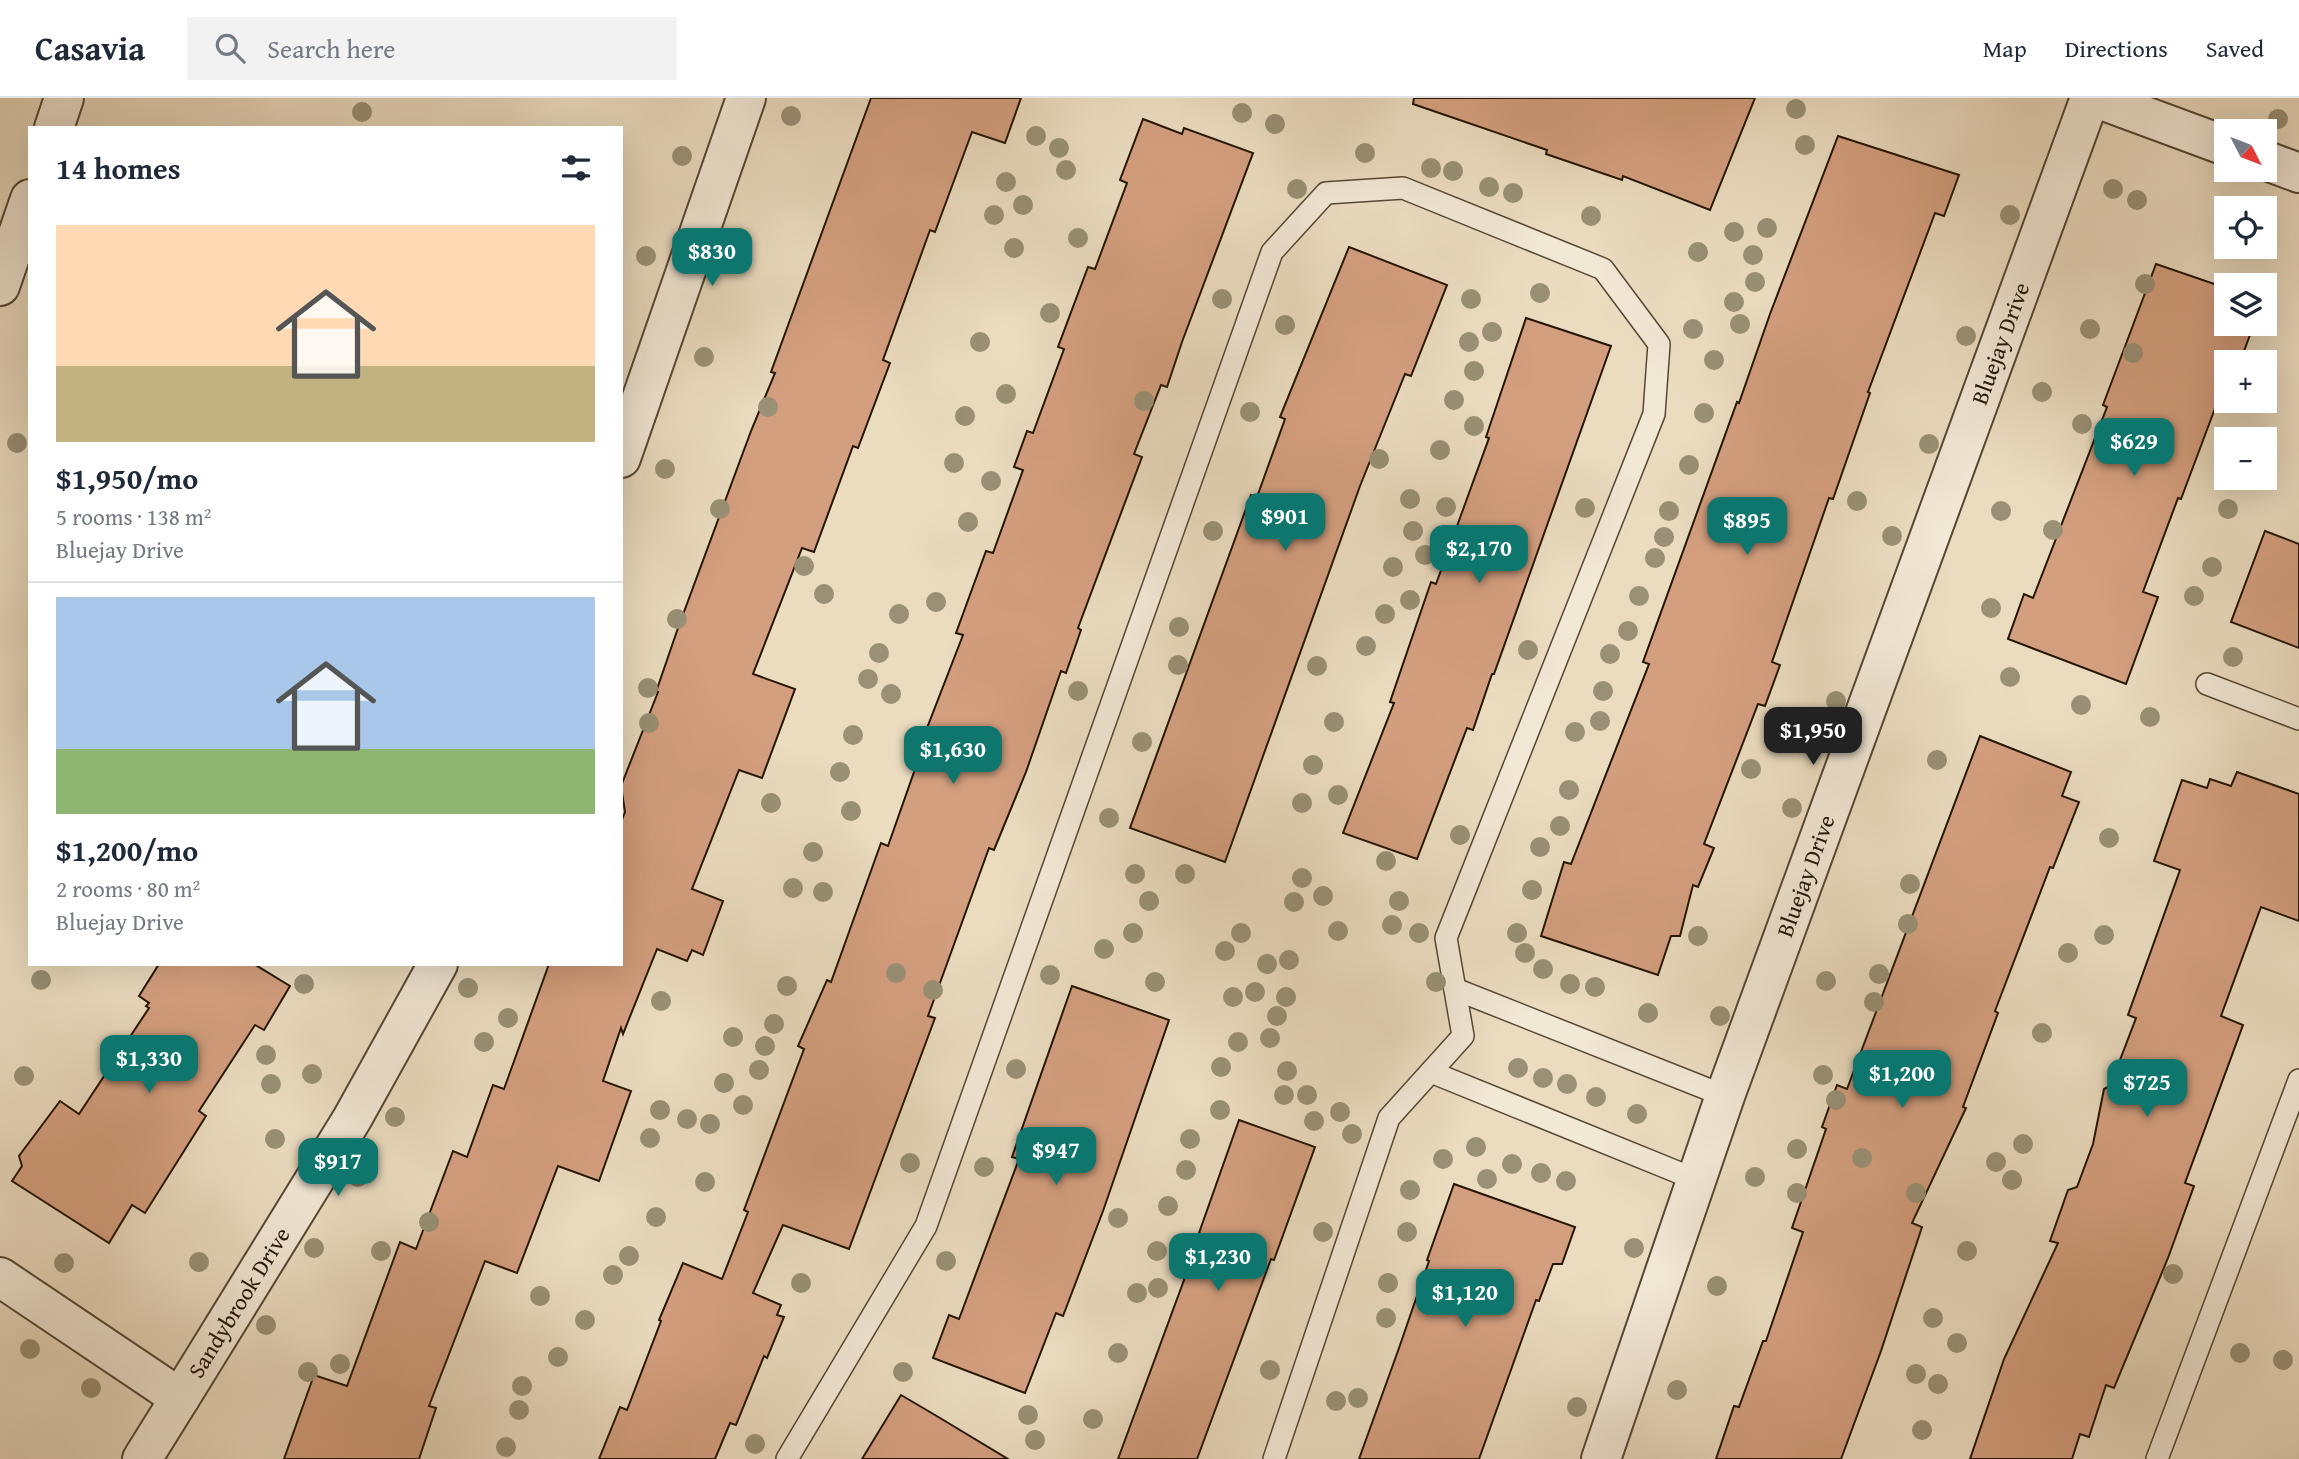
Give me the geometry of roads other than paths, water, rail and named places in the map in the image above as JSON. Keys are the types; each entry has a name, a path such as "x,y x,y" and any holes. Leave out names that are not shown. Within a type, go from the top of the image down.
{"street":[{"path":"55,126 64,98"},
{"path":"623,452 746,98"},
{"name":"Bluejay Drive","path":"1601,1459 1725,1096 2090,98"},
{"path":"2096,98 2214,142"},
{"path":"2277,165 2299,173"},
{"path":"0,286 28,205"},
{"name":"Sandybrook Drive","path":"142,1459 352,1119 437,966"},
{"path":"0,1277 180,1398"}],"lane":[{"path":"787,1459 926,1226 1272,252 1326,193 1403,188 1603,269 1659,344 1654,414 1446,938 1463,1036 1389,1118 1274,1459"},
{"path":"2207,684 2299,719"},
{"path":"1455,989 1725,1096"},
{"path":"1431,1072 1697,1180"},
{"path":"2157,1459 2294,1111 2299,1080"}]}
